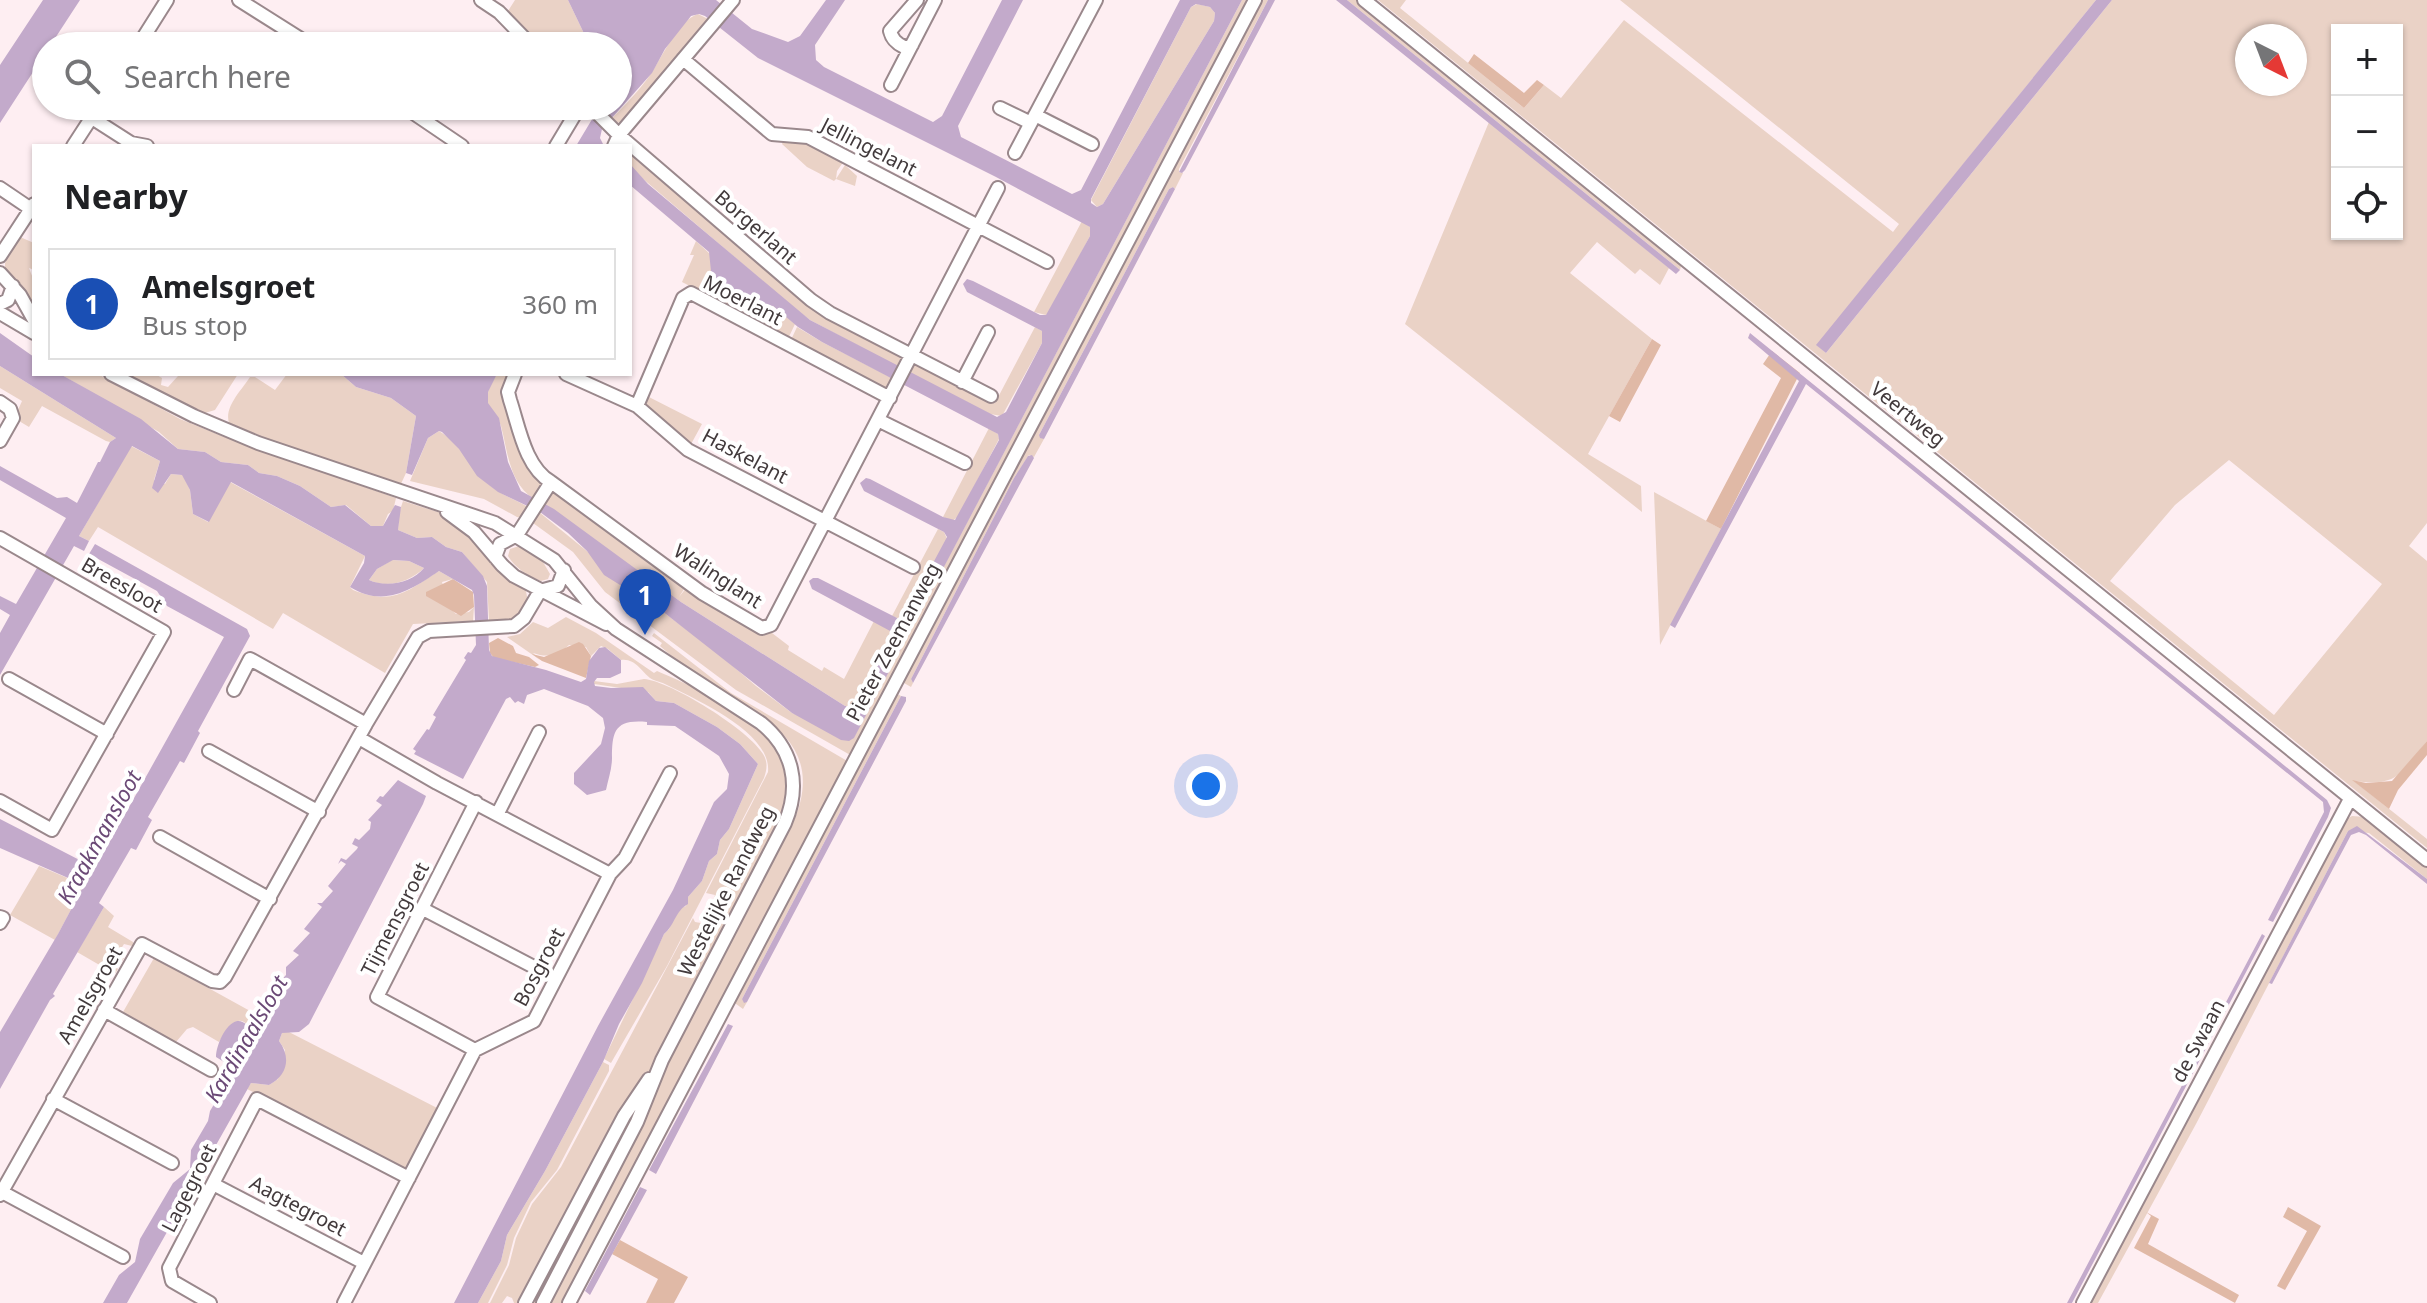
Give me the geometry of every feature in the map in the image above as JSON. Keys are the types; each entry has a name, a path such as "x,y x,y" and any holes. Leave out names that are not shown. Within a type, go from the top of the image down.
{"street":[{"path":"147,32 167,0"},
{"path":"239,0 290,32"},
{"path":"481,0 499,12 518,32"},
{"path":"499,12 506,0"},
{"path":"632,117 733,0"},
{"path":"912,45 904,47 892,37 890,31 917,0"},
{"path":"891,85 935,0"},
{"path":"1015,153 1096,0"},
{"name":"Pieter Zeemanweg","path":"569,1303 1255,0"},
{"name":"Veertweg","path":"1364,0 2427,860"},
{"name":"Jellingelant","path":"683,59 772,134 808,137 1047,262"},
{"path":"1000,108 1092,144"},
{"path":"74,144 91,120"},
{"path":"95,120 136,144"},
{"path":"424,120 459,144"},
{"path":"558,144 577,120"},
{"name":"Borgerlant","path":"600,120 615,136"},
{"path":"615,136 629,120"},
{"name":"Borgerlant","path":"632,150 811,300 911,358 991,396"},
{"path":"0,188 30,210 0,256"},
{"name":"Walinglant","path":"547,487 702,593 762,628 774,621 998,188"},
{"path":"0,273 13,286 32,317"},
{"path":"0,304 8,300 13,286"},
{"name":"Moerlant","path":"637,406 683,298 691,293 892,394"},
{"path":"0,313 32,332"},
{"path":"962,382 988,332"},
{"name":"Westelijke Randweg","path":"115,376 211,424 290,455 484,519 517,535 564,570 591,606 616,629"},
{"path":"495,557 500,544 517,535 547,487 533,465 510,400 508,392 514,376"},
{"name":"Haskelant","path":"570,376 637,406 688,450 826,521"},
{"path":"0,402 10,409 13,418 0,441"},
{"path":"878,420 965,463"},
{"name":"Westelijke Randweg","path":"436,505 474,532 514,576 616,629 768,729 788,757 795,785 793,802 781,833 662,1060 637,1122 543,1303"},
{"path":"826,521 913,567"},
{"name":"Breesloot","path":"0,538 164,632 52,830 0,801"},
{"path":"540,591 558,586 564,570"},
{"name":"Amelsgroet","path":"1,1194 142,944 212,981 220,982 418,637 429,631 496,629 518,625 540,591"},
{"path":"234,690 250,659 366,724"},
{"path":"9,679 107,734"},
{"path":"498,813 539,732"},
{"path":"359,738 610,874"},
{"path":"209,751 319,812"},
{"name":"Bosgroet","path":"475,1050 534,1021 610,874 625,858 670,773"},
{"name":"de Swaan","path":"2083,1303 2350,799"},
{"name":"Tijmensgroet","path":"475,1050 377,997 476,802"},
{"path":"160,837 270,899"},
{"path":"423,909 532,966"},
{"path":"0,917 3,918 0,923"},
{"path":"104,1010 211,1070"},
{"path":"344,1303 475,1050"},
{"name":"Westelijke Randweg","path":"525,1303 624,1116 662,1060"},
{"path":"53,1099 172,1163"},
{"name":"Lagegroet","path":"210,1303 172,1281 169,1268 257,1099 409,1178"},
{"name":"Aagtegroet","path":"213,1184 364,1263"},
{"path":"1,1194 123,1257"}],"shaded area":[{"path":"515,0 568,0 583,32 528,32 508,11"},
{"path":"1242,0 1251,0 852,756 736,690 605,592 573,552 533,523 539,512 792,713 854,737"},
{"path":"1259,0 1268,0 1179,169 1183,173 1175,189 1169,189 1039,435 1044,439 1034,457 1029,455 1014,478 911,679 911,687 901,678"},
{"path":"1347,0 1357,0 1682,262 1680,270"},
{"path":"1378,0 1406,0 1400,8 1524,108 1544,85 1561,98 1624,20 1893,232 1899,224 1620,0 2096,0 1817,345 1826,353 2112,0 2427,0 2427,523 2409,546 2427,561 2427,741 2398,775 2381,782 2354,781 2427,839 2427,848","holes":["2229,460 2382,584 2274,715 2110,581 2175,505"]},
{"path":"1197,4 1210,7 1215,13 1214,21 1103,204 1097,207 1091,200 1191,7"},
{"path":"698,14 710,20 632,114 632,97 678,31"},
{"path":"1474,54 1524,93 1537,80 1544,85 1524,108 1468,63"},
{"path":"1489,122 1669,268 1660,285 1640,269 1635,274 1597,242 1570,273 1652,339 1588,454 1641,486 1642,512 1405,324"},
{"path":"803,140 844,161 834,181 807,167 782,144 783,141"},
{"path":"632,154 658,178 868,340 903,356 898,367 810,320 635,172"},
{"path":"845,165 857,176 855,186 836,179"},
{"path":"1082,221 1090,227 1090,236 1051,310 1046,315 1034,312"},
{"path":"20,237 32,242 32,269 29,268 32,276 32,309 5,270 5,263"},
{"path":"696,241 710,254 715,278 735,292 729,306 682,282 694,255 690,255"},
{"path":"738,294 756,304 773,306 795,324 787,341 729,309"},
{"path":"797,327 892,378 885,392 790,342"},
{"path":"1035,327 1042,331 1042,343 1002,416 990,414 908,372 913,361 995,403"},
{"path":"1652,339 1661,345 1620,422 1609,416"},
{"path":"1772,351 1800,373 1721,529 1706,521 1781,378 1763,364"},
{"path":"0,366 116,438 106,441 42,406 29,427 19,421 18,410 22,401 0,388"},
{"path":"63,376 102,376 180,419 396,498 393,511 388,514 383,526 371,526 346,505 331,507 300,486 277,476 259,473 248,465 221,462 205,452 178,449 159,432"},
{"path":"127,376 158,376 162,378 161,385 168,387 178,376 237,376 215,410 205,413"},
{"path":"286,376 343,376 356,387 391,398 416,416 406,473 400,486 295,450 229,423 231,405 250,377 275,390"},
{"path":"496,376 510,376 541,485 534,499 514,476 501,426 487,402 490,385"},
{"path":"645,395 702,424 690,446 647,409"},
{"path":"989,428 998,434 999,439 958,517 952,521 943,517"},
{"path":"439,431 453,442 493,488 528,507 522,518 484,499 410,481 428,438"},
{"path":"131,446 160,461 154,480 165,484 171,474 183,475 190,490 193,514 208,522 230,482 365,556 350,587 353,590 379,597 390,596 409,590 439,571 453,579 442,582 451,609 456,614 469,612 474,607 473,621 413,624 385,673 283,613 273,629 98,527 89,541 79,536"},
{"path":"1654,492 1721,529 1660,645"},
{"path":"559,493 686,586 679,597 687,587 760,631 772,633 789,646 788,650 822,671 824,667 844,679 874,621 890,629 892,638 859,700 845,706 681,602 544,504 551,494"},
{"path":"403,501 438,512 457,524 525,587 528,601 518,616 502,623 489,621 487,582 462,552 446,547 432,537 417,538 398,530"},
{"path":"938,529 944,532 947,539 907,616 899,619 892,616"},
{"path":"519,546 543,562 550,574 548,579 536,579 514,564 508,556 510,549"},
{"path":"392,560 409,561 424,568 398,583 383,584 369,580 377,569"},
{"path":"453,579 473,592 474,607 461,616 426,596 426,592"},
{"path":"566,617 596,633 654,673 657,671 699,690 742,716 761,732 775,750 784,771 786,795 768,847 649,1073 622,1113 521,1303 514,1303 507,1296 502,1303 490,1303 509,1265 516,1238 532,1204 561,1167 693,918 701,923 692,942 700,948 718,915 715,909 709,910 715,895 706,893 768,772 766,758 746,731 713,709 652,679 634,663 621,660 608,649 601,646 591,656 586,647 569,645 552,655 533,653 540,660 507,637 520,634 533,622 548,628"},
{"path":"654,633 731,693 849,762 565,1303 546,1303 656,1083 792,825 802,796 802,771 795,751 782,733 743,704 689,671 660,646 662,643 652,636"},
{"path":"498,638 513,646 516,653 529,657 539,665 535,667 494,658 489,643"},
{"path":"579,642 591,656 586,678 532,654 544,657"},
{"path":"644,679 672,688 727,721 755,744 765,757 766,769 667,966 611,1063 604,1059 664,934 678,909 686,906 688,897 702,881 709,861 717,854 720,840 729,829 758,764 740,744 717,727 674,703 656,701 648,692 594,684 594,681 617,684"},
{"path":"894,692 901,696 742,999 747,1002 743,1009 732,1001"},
{"path":"2427,741 2427,755 2398,790 2389,809 2352,780 2366,783 2392,781"},
{"path":"2352,816 2365,817 2427,866 2427,879 2369,833 2348,831 2196,1124 2098,1303 2088,1303 2345,820"},
{"path":"39,866 84,885 55,940 10,915"},
{"path":"104,907 114,916 108,927 136,947 124,944 119,952 116,950 124,958 119,967 121,960 117,959 114,963 108,959 118,969 115,974 77,952"},
{"path":"154,958 263,1018 264,1028 256,1031 244,1022 236,1022 219,1042 193,1027 187,1029 176,1042 123,1012"},
{"path":"287,1031 441,1110 412,1165 404,1169 247,1089 251,1083 269,1085 278,1079 285,1050 279,1041 282,1033"},
{"path":"603,1062 609,1065 609,1071 557,1170 531,1202 514,1238 507,1265 488,1303 478,1303 501,1261 507,1235"},
{"path":"646,1092 539,1303 528,1303 625,1118"},
{"path":"2288,1207 2321,1226 2285,1290 2277,1286 2307,1231 2283,1217"},
{"path":"2146,1212 2159,1219 2148,1244 2239,1295 2235,1303 2134,1248 2151,1216"},
{"path":"620,1240 688,1277 674,1303 646,1303 658,1279 612,1254"}],"water":[{"path":"43,0 80,0 59,32 32,32 32,74 0,123 0,65"},
{"path":"568,0 716,0 752,29 788,42 800,36 826,0 845,0 815,45 816,60 824,67 933,122 942,116 1002,0 1023,0 958,126 961,137 1072,194 1081,190 1180,0 1242,0 854,738 849,741 841,740 792,713 662,611 604,575 587,551 568,533 540,512 498,492 477,476 459,449 442,432 428,438 412,475 406,473 416,416 391,398 356,387 343,376 496,376 488,392 488,403 499,418 508,462 521,491 554,509 681,602 845,706 859,700 892,638 892,632 812,589 809,581 818,578 903,619 947,537 944,532 864,491 860,483 866,478 870,479 943,517 955,520 999,440 998,434 822,342 773,306 749,301 719,283 711,271 709,252 632,187 632,166 648,184 810,320 997,417 1006,412 1042,343 1042,331 967,292 963,284 967,279 973,281 1040,315 1046,315 1090,236 1090,227 758,58 705,16 691,16 665,49 652,73 632,95 632,32 583,32","holes":["1196,4 1210,7 1215,13 1214,21 1103,204 1097,207 1091,199 1191,7"]},
{"path":"1268,0 1275,0 1185,170 1179,172"},
{"path":"1336,0 1347,0 1680,270 1676,274"},
{"path":"2096,0 2112,0 1826,353 1816,345"},
{"path":"592,120 610,120 602,129 600,138 603,144 577,144"},
{"path":"1169,189 1175,189 1044,439 1040,438"},
{"path":"0,333 32,356 32,376 64,376 141,419 178,449 205,452 221,462 248,465 259,473 277,476 300,486 331,507 345,505 371,526 383,526 395,505 401,507 398,530 417,538 432,537 446,547 462,552 483,576 487,586 489,650 492,656 581,682 586,679 589,661 599,648 605,647 621,660 621,673 610,678 597,678 595,686 643,687 656,701 674,703 717,727 740,744 758,764 729,829 720,840 717,854 709,861 702,881 688,897 688,904 680,910 664,934 603,1062 507,1235 501,1261 478,1303 454,1303 598,1026 673,890 714,802 727,789 729,774 719,756 675,726 628,723 615,734 606,790 587,795 574,784 574,773 601,744 605,728 603,718 588,706 544,689 527,695 524,704 515,703 510,697 506,699 463,779 414,754 416,751 413,749 429,730 436,717 433,715 466,660 464,658 476,645 472,590 439,571 397,594 374,596 362,593 350,587 365,556 231,482 209,522 193,514 190,490 182,475 171,474 158,493 152,488 160,461 132,446 79,536 89,541 84,551 74,546 0,675 0,633 10,615 0,609 0,596 16,604 66,518 0,480 0,466 57,498 67,497 77,503 110,442 116,438 0,366","holes":["393,560 409,561 424,568 398,583 383,584 369,580 377,569"]},
{"path":"1750,333 2327,800 2331,808 2328,817 2273,922 2268,920 2324,812 2323,802 1806,384 1675,628 1670,625 1799,381 1748,338"},
{"path":"1028,456 1034,458 913,683 911,679 1014,478"},
{"path":"95,544 247,629 250,636 184,763 180,761 148,817 152,820 136,850 131,848 99,903 104,907 0,1089 0,1032 84,885 0,848 0,819 95,868 224,637 167,606 157,591 89,554"},
{"path":"901,696 906,697 906,701 744,1003 742,999"},
{"name":"Kardinaalsloot","path":"398,780 426,796 423,804 309,1024 299,1032 282,1033 279,1041 286,1059 284,1071 269,1085 251,1083 127,1303 103,1303 119,1275 135,1262 140,1239 173,1183 190,1169 191,1150 231,1076 229,1065 216,1057 222,1036 237,1021 256,1031 264,1028 261,1009 272,999 274,988 286,975 286,967 299,955 293,951 310,933 304,929 322,907 317,903 322,903 333,891 328,886 346,864 341,861 338,864 341,858 346,860 357,849 352,844 355,838 359,840 370,829 371,822 368,820 382,805 376,801"},
{"path":"2357,826 2427,879 2427,884 2366,835 2359,832 2351,835 2272,984 2269,983 2348,831"},
{"path":"2262,934 2265,936 2072,1303 2067,1303"},
{"path":"728,1024 733,1026 656,1174 649,1170"},
{"path":"640,1187 647,1190 590,1295 585,1291"}],"place":[{"name":"Amelsgroet","path":"645,635"}],"water label":[{"name":"Kraakmansloot","path":"99,837"}]}
